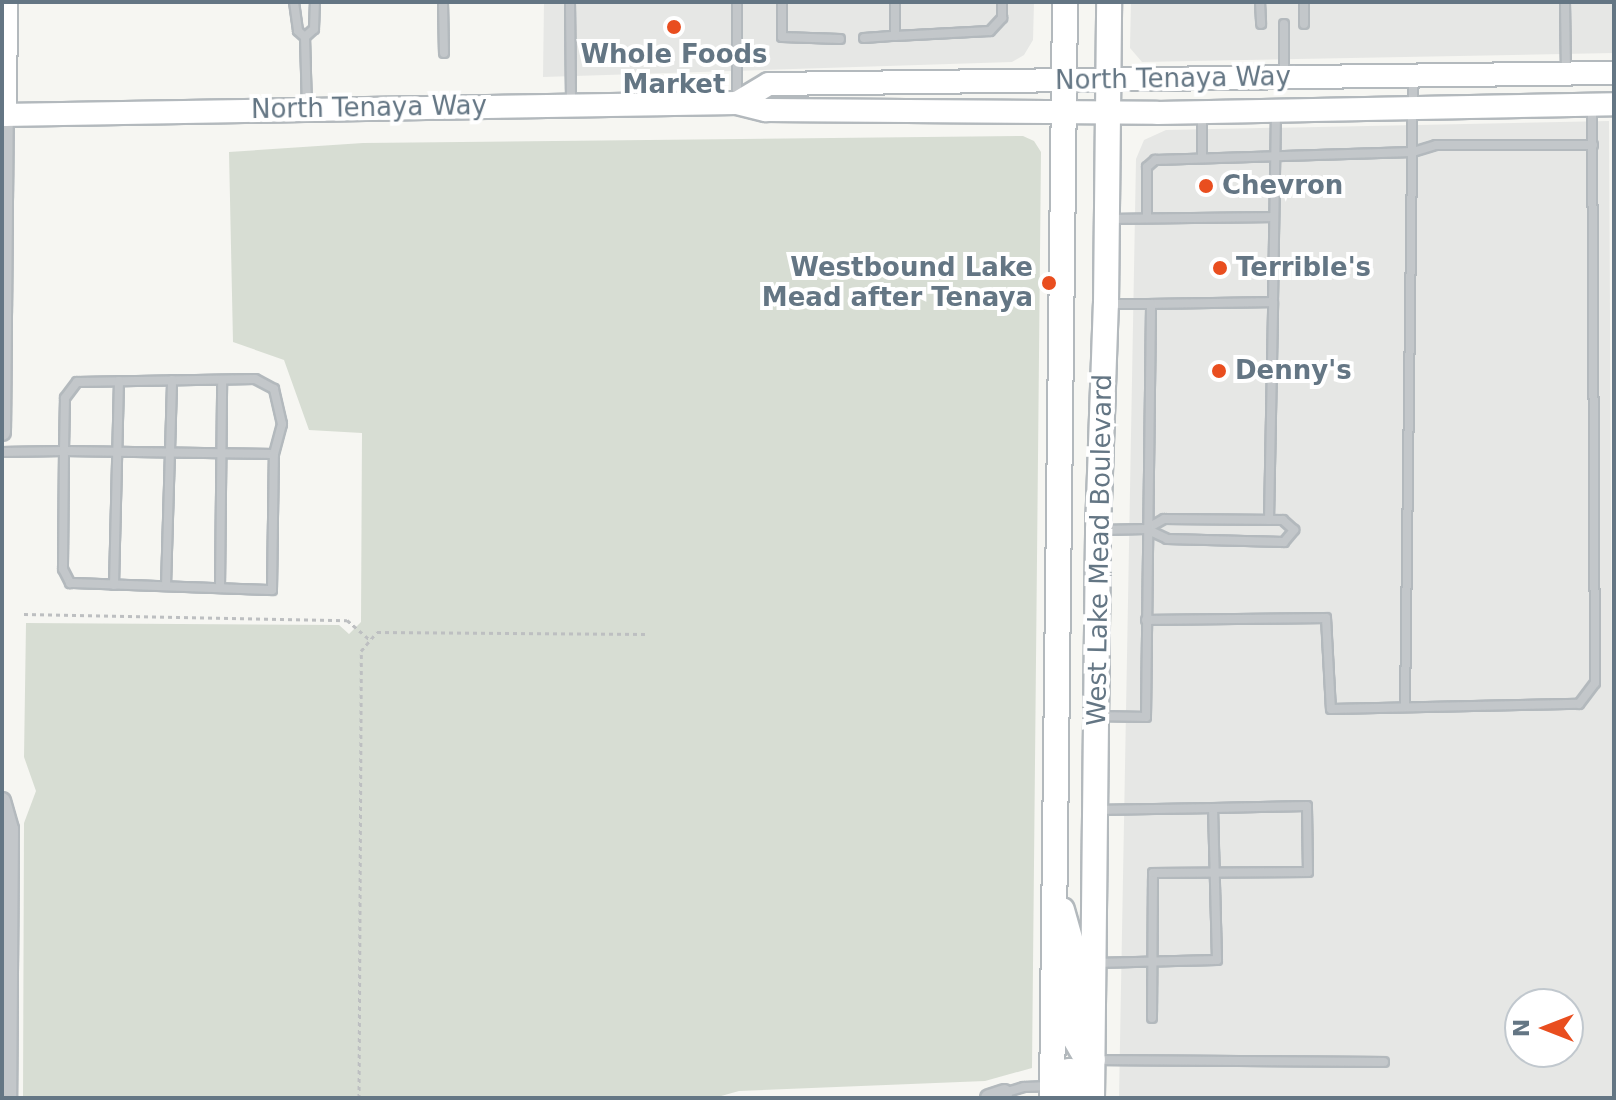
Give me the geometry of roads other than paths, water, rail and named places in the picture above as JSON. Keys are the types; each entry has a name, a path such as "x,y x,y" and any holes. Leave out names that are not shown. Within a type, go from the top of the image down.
{"main road":[{"path":"3,115 6,2"},
{"name":"West Lake Mead Boulevard","path":"1052,1094 1065,2"},
{"name":"West Lake Mead Boulevard","path":"1092,1098 1098,530 1106,304 1109,2"},
{"name":"North Tenaya Way","path":"737,103 769,84 1614,73"},
{"path":"1462,107 1554,88 1561,85 1566,74"},
{"path":"1603,104 1595,94 1614,87"},
{"name":"North Tenaya Way","path":"3,115 737,103 766,110 1202,113 1603,104"},
{"path":"1060,530 1098,530"},
{"path":"1054,881 1073,949 1074,1037 1086,1058 1093,1060"},
{"path":"1052,1094 1063,1072 1070,1071 1075,1075 1076,1098"}],"street":[{"path":"2,432 3,115"},
{"path":"2,801 10,829 8,1098"}],"lane":[{"path":"443,2 444,53"},
{"path":"570,2 571,106"},
{"path":"737,2 737,103"},
{"path":"782,2 782,37 840,39"},
{"path":"895,2 895,36"},
{"path":"864,38 990,31 1002,18 1002,2"},
{"path":"1260,2 1261,24"},
{"path":"1304,2 1304,24"},
{"path":"1565,2 1566,74"},
{"path":"305,37 313,33 315,6 295,6 298,31 305,37 307,108"},
{"path":"1284,24 1284,77"},
{"path":"1405,707 1413,76"},
{"path":"1146,620 1326,618 1331,709 1579,704 1595,683 1593,145 1603,104"},
{"path":"1269,520 1277,111"},
{"path":"1202,113 1202,158"},
{"path":"1147,218 1147,167 1151,161 1413,152 1436,145 1593,145"},
{"path":"1107,219 1274,217"},
{"path":"1106,304 1273,302"},
{"path":"1097,716 1146,717 1151,304"},
{"path":"255,379 274,389 282,424 274,454 272,590 70,583 63,569 65,398 77,382 222,380 255,379"},
{"path":"166,586 172,380"},
{"path":"220,588 222,380"},
{"path":"114,585 119,381"},
{"path":"2,452 274,454"},
{"path":"1098,530 1146,529 1167,539 1284,542 1294,530 1283,520 1164,519 1146,529"},
{"path":"1095,810 1307,806 1308,872 1153,873 1152,1018"},
{"path":"1094,963 1217,960 1213,808"},
{"path":"1093,1060 1384,1062"},
{"path":"996,1096 1024,1087 1052,1094"}],"place":[{"name":"Whole Foods Market","path":"674,27"},
{"name":"Chevron","path":"1206,186"},
{"name":"Terrible's","path":"1220,268"},
{"name":"Westbound Lake Mead after Tenaya","path":"1049,283"},
{"name":"Denny's","path":"1219,371"}]}
